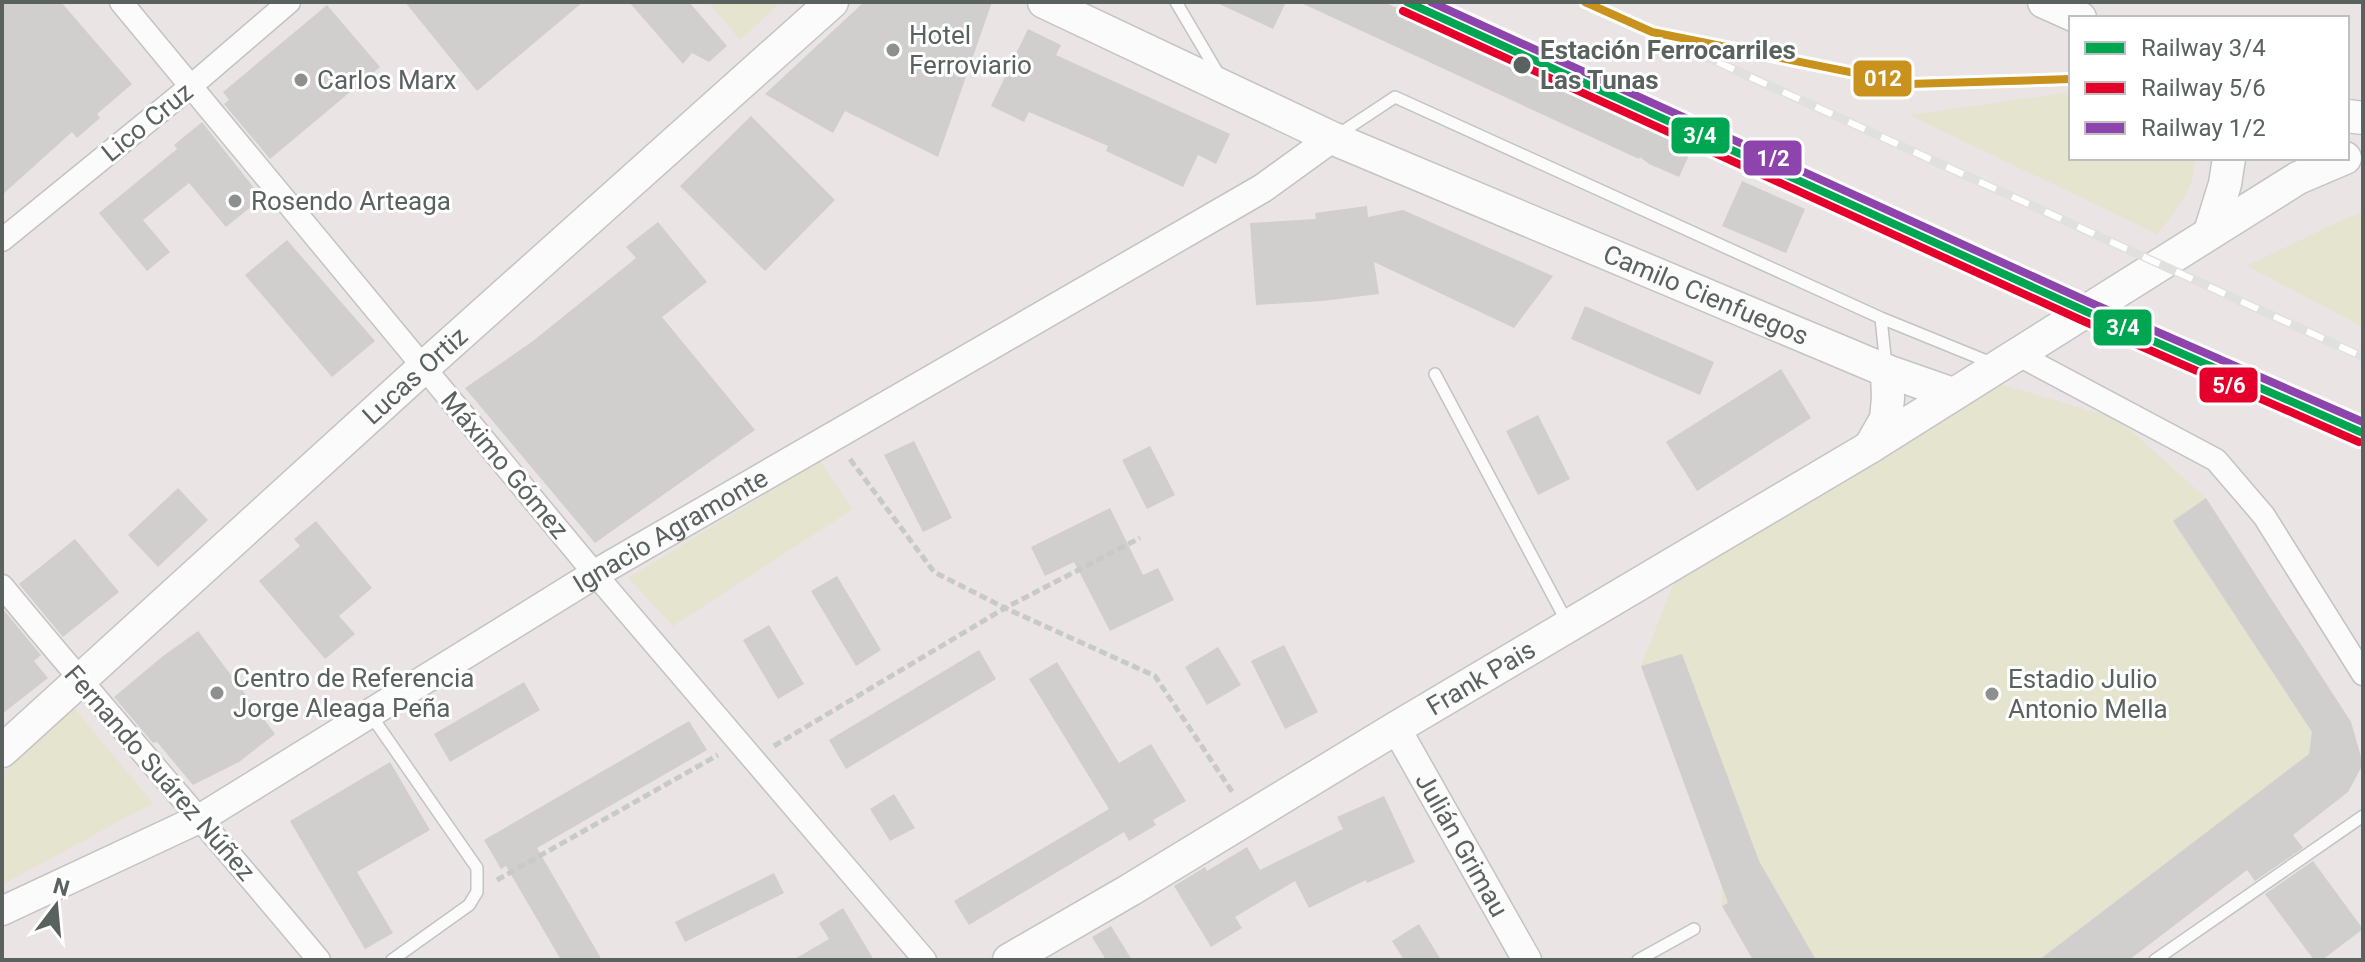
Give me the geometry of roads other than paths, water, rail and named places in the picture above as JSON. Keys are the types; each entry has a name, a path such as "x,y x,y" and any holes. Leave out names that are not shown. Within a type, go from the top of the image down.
{"main road":[{"name":"Lucas Ortiz","path":"2,751 832,2"},
{"name":"Camilo Cienfuegos","path":"1044,2 1332,138 1887,371 1953,394"},
{"path":"2046,2 2076,16"},
{"path":"2210,232 2225,184 2229,160"},
{"path":"1953,394 2210,232 2296,168 2336,160"},
{"path":"1870,447 1886,419 1887,371"},
{"name":"Frank Pais","path":"1009,960 1870,447 1953,394"}],"street":[{"name":"Máximo Gómez","path":"121,2 595,574 925,960"},
{"name":"Lico Cruz","path":"2,240 289,2"},
{"name":"Ignacio Agramonte","path":"2,911 201,818 595,574 1263,188 1332,138"},
{"path":"2008,360 2216,460 2264,516 2363,674"},
{"name":"Fernando Suárez Núñez","path":"2,586 319,960"},
{"name":"Julián Grimau","path":"1396,728 1527,960"}],"lane":[{"path":"1176,2 1228,89"},
{"path":"1332,138 1395,97 1881,318 2008,360"},
{"path":"1881,318 1887,371"},
{"path":"1435,374 1569,626"},
{"path":"370,713 477,868 477,892 469,905 392,960"},
{"path":"2155,960 2363,816"},
{"path":"1638,960 1694,929"}],"railway":[{"path":"1652,32 2363,357"}],"rail line":[{"name":"3/4","path":"1407,2 2085,311 2363,433"},
{"name":"1/2","path":"1431,2 2089,302 2363,422"},
{"name":"5/6","path":"1403,11 2081,320 2359,442"}],"place":[{"name":"Hotel Ferroviario","path":"893,50"},
{"name":"Estación Ferrocarriles Las Tunas","path":"1522,65"},
{"name":"Carlos Marx","path":"301,80"},
{"name":"Rosendo Arteaga","path":"235,201"},
{"name":"Centro de Referencia Jorge Aleaga Peña","path":"217,693"},
{"name":"Estadio Julio Antonio Mella","path":"1992,694"}]}
